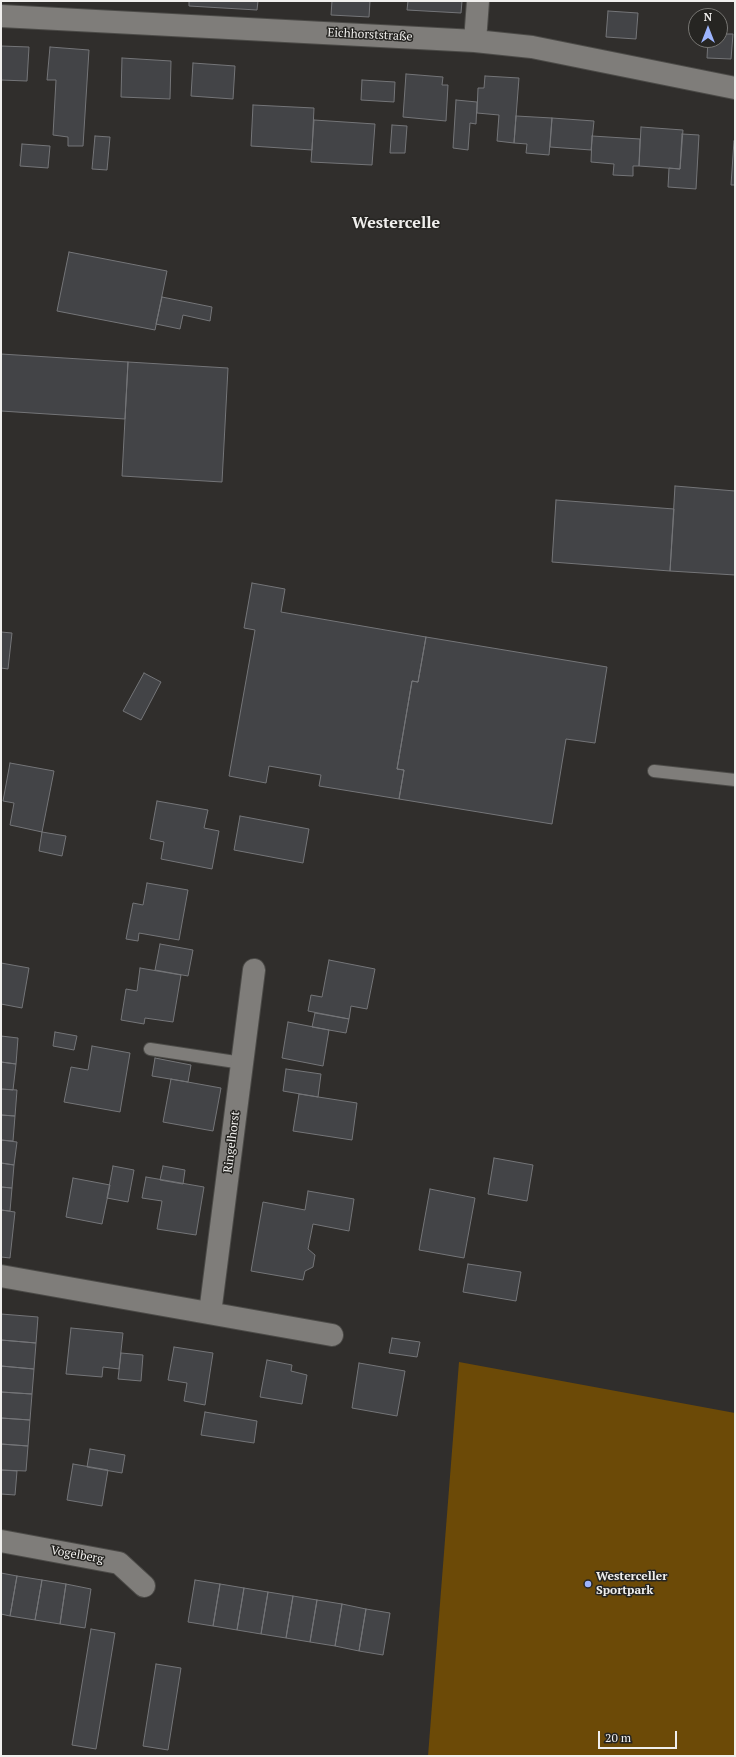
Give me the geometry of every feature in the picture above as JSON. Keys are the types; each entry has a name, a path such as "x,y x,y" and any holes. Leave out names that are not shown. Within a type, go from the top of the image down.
{"street":[{"path":"475,41 478,1"},
{"name":"Eichhorststraße","path":"1,16 475,41 532,47 735,88"},
{"name":"Ringelhorst","path":"210,1313 254,970"},
{"path":"1,1276 332,1334"},
{"name":"Vogelberg","path":"1,1541 120,1563 144,1586"}],"lane":[{"path":"654,771 735,780"},
{"path":"150,1049 242,1063"}],"shaded area":[{"name":"Westerceller Sportpark","path":"459,1362 735,1413 735,1756 428,1756"}],"building":[{"path":"189,1 258,1 257,10 189,6"},
{"path":"332,1 370,1 369,17 331,15"},
{"path":"408,1 462,1 461,13 407,10"},
{"path":"608,11 638,13 636,39 606,37"},
{"path":"728,34 733,34 731,59 707,58 708,48 728,48"},
{"path":"1,46 29,47 27,81 1,80"},
{"path":"50,47 89,50 83,146 68,146 68,137 53,135 56,80 47,80"},
{"path":"122,58 171,61 170,99 121,97"},
{"path":"193,63 235,66 233,99 191,96"},
{"path":"406,74 443,77 442,85 448,85 446,121 403,117"},
{"path":"485,76 519,78 514,143 497,141 499,115 477,113 478,88 484,88"},
{"path":"362,80 395,82 394,102 361,100"},
{"path":"456,100 477,102 476,124 470,123 468,150 453,148"},
{"path":"253,105 314,108 312,150 251,146"},
{"path":"516,116 552,118 549,155 526,153 527,144 514,143"},
{"path":"552,118 594,121 591,150 550,147"},
{"path":"314,120 375,124 372,165 311,162"},
{"path":"392,125 407,126 405,153 390,153"},
{"path":"641,127 683,130 680,169 639,166"},
{"path":"682,134 699,135 696,189 668,187 669,168 680,169"},
{"path":"95,136 110,137 107,170 92,169"},
{"path":"592,136 640,139 639,166 633,166 633,176 613,175 614,164 591,162"},
{"path":"734,141 735,185 731,185"},
{"path":"22,144 50,146 48,168 20,166"},
{"path":"69,252 167,271 155,330 57,311"},
{"path":"162,297 212,307 210,321 183,315 180,329 156,324"},
{"path":"1,354 128,362 125,419 1,411"},
{"path":"128,362 228,368 222,482 122,476"},
{"path":"675,486 735,491 735,575 670,571"},
{"path":"556,500 674,509 670,571 552,562"},
{"path":"252,583 285,589 281,612 426,637 418,682 412,681 397,769 404,770 399,799 319,786 321,775 269,766 266,783 229,776 255,630 244,628"},
{"path":"1,632 12,633 8,669 1,668"},
{"path":"426,637 607,667 595,743 566,739 552,824 399,799 404,770 397,769 412,681 418,682"},
{"path":"144,673 161,682 141,720 123,711"},
{"path":"10,763 54,771 42,832 10,825 14,803 3,801"},
{"path":"157,801 208,810 204,828 219,831 212,869 161,859 164,842 150,839"},
{"path":"240,816 309,829 303,863 234,850"},
{"path":"42,832 66,836 62,856 39,851"},
{"path":"147,883 188,890 179,940 139,933 138,941 126,939 133,903 143,905"},
{"path":"160,944 193,950 188,976 155,970"},
{"path":"329,960 375,969 367,1009 351,1006 349,1019 308,1011 311,995 322,997"},
{"path":"1,963 29,968 22,1008 1,1004"},
{"path":"140,968 181,975 173,1022 145,1018 144,1024 121,1020 126,989 137,991"},
{"path":"315,1013 349,1019 346,1033 312,1027"},
{"path":"288,1022 329,1030 323,1066 282,1058"},
{"path":"55,1032 77,1036 74,1050 53,1046"},
{"path":"1,1036 18,1038 16,1064 1,1062"},
{"path":"92,1046 130,1053 120,1112 64,1102 71,1067 88,1070"},
{"path":"155,1058 191,1065 188,1082 152,1076"},
{"path":"1,1062 16,1064 13,1090 1,1089"},
{"path":"286,1069 321,1074 318,1097 283,1091"},
{"path":"171,1079 221,1088 213,1131 163,1122"},
{"path":"1,1089 17,1090 15,1116 1,1115"},
{"path":"299,1094 357,1103 352,1140 293,1131"},
{"path":"1,1115 15,1116 13,1141 1,1140"},
{"path":"1,1140 17,1142 14,1165 1,1163"},
{"path":"494,1158 533,1165 527,1201 488,1194"},
{"path":"1,1163 14,1165 12,1188 1,1187"},
{"path":"113,1166 134,1170 128,1202 107,1198"},
{"path":"163,1166 185,1170 183,1184 160,1180"},
{"path":"146,1177 204,1187 196,1235 157,1229 162,1201 142,1198"},
{"path":"73,1178 110,1185 102,1224 66,1217"},
{"path":"1,1187 12,1188 10,1211 1,1210"},
{"path":"430,1189 475,1198 464,1258 419,1250"},
{"path":"308,1191 354,1199 349,1231 313,1224 308,1249 315,1255 313,1267 305,1271 303,1280 251,1271 263,1202 305,1210"},
{"path":"1,1210 15,1212 10,1258 1,1257"},
{"path":"468,1264 521,1272 516,1301 463,1292"},
{"path":"1,1314 38,1317 36,1343 1,1340"},
{"path":"71,1328 123,1333 119,1369 103,1367 102,1377 66,1374"},
{"path":"392,1338 420,1342 417,1357 389,1353"},
{"path":"1,1340 36,1343 34,1369 1,1366"},
{"path":"174,1347 213,1353 205,1405 184,1401 187,1383 168,1380"},
{"path":"121,1353 143,1355 141,1381 118,1379"},
{"path":"267,1360 292,1365 291,1371 307,1375 302,1404 260,1397"},
{"path":"359,1363 405,1371 397,1416 352,1408"},
{"path":"1,1366 34,1369 32,1394 1,1392"},
{"path":"1,1392 32,1394 30,1420 1,1418"},
{"path":"205,1412 257,1421 254,1443 201,1435"},
{"path":"1,1418 30,1420 28,1446 1,1444"},
{"path":"1,1444 28,1446 26,1471 1,1470"},
{"path":"90,1449 125,1455 122,1473 87,1467"},
{"path":"73,1464 108,1470 102,1506 67,1500"},
{"path":"1,1470 17,1471 15,1495 1,1494"},
{"path":"1,1573 17,1576 10,1616 1,1614"},
{"path":"17,1576 42,1580 35,1620 10,1616"},
{"path":"42,1580 66,1584 60,1624 35,1620"},
{"path":"195,1580 220,1584 213,1626 188,1622"},
{"path":"66,1584 91,1589 85,1628 60,1624"},
{"path":"220,1584 244,1588 237,1630 213,1626"},
{"path":"244,1588 268,1592 261,1634 237,1630"},
{"path":"268,1592 293,1596 286,1638 261,1634"},
{"path":"293,1596 317,1600 310,1642 286,1638"},
{"path":"317,1600 342,1604 335,1646 310,1642"},
{"path":"342,1604 366,1609 359,1651 335,1646"},
{"path":"366,1609 390,1613 383,1655 359,1651"},
{"path":"91,1629 115,1633 96,1749 72,1745"},
{"path":"156,1664 181,1668 168,1750 143,1746"}],"place":[{"name":"Westerceller Sportpark","path":"588,1584"}],"district":[{"name":"Westercelle","path":"396,223"}]}
